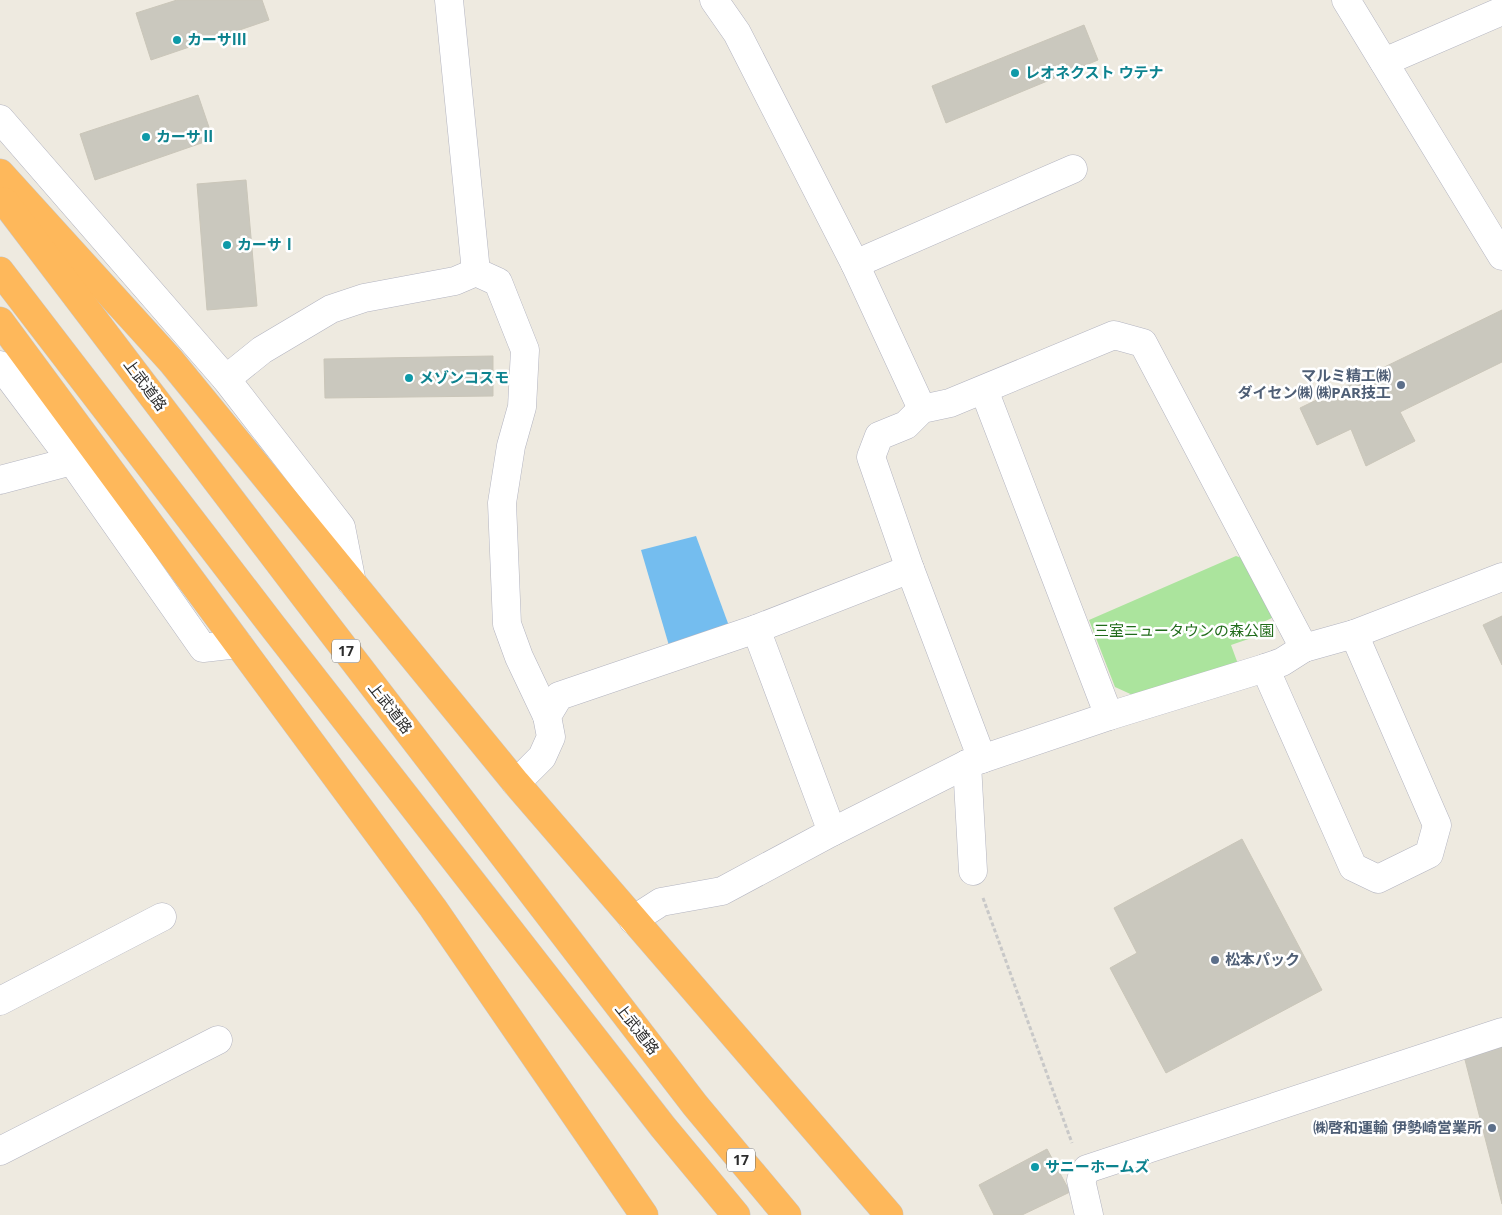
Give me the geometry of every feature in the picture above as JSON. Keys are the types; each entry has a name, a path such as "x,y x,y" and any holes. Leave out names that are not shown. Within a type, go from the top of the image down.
{"highway":[{"path":"0,173 171,361 516,783 889,1215"},
{"name":"上武道路","path":"0,196 311,605 695,1104 787,1215"},
{"name":"17","path":"0,270 271,624 663,1127 736,1215"},
{"path":"0,321 433,908 644,1215"}],"street":[{"path":"449,0 476,272"},
{"path":"714,0 738,33 855,264 922,409"},
{"path":"1346,0 1502,256"},
{"path":"1384,62 1502,11"},
{"path":"0,119 226,379 340,527 352,583"},
{"path":"855,264 1073,169"},
{"path":"226,379 262,350 331,309 364,298 455,281 476,272 498,282 525,350 522,407 511,446 502,503 508,624 519,657 547,716 551,737 542,757 516,783"},
{"path":"973,871 975,762 871,457 879,436 906,425 922,409 950,403 984,390 1114,335 1143,343 1304,648"},
{"path":"0,365 72,461 203,648 238,644"},
{"path":"984,390 1109,716"},
{"path":"0,480 72,461"},
{"path":"547,716 559,696 756,629 910,569"},
{"path":"633,920 660,902 722,891 832,832 975,762 1109,716 1266,668 1282,662 1304,648 1354,634 1502,577"},
{"path":"756,629 832,832"},
{"path":"1266,668 1353,867 1378,879 1429,854 1437,825 1354,634"},
{"path":"0,1001 162,917"},
{"path":"1089,1215 1081,1180 1087,1169 1502,1032"},
{"path":"0,1151 218,1040"}],"path":[{"path":"973,871 1084,1175"}],"green space":[{"name":"三室ニュータウンの森公園","path":"1236,556 1242,558 1274,617 1259,624 1263,634 1231,645 1238,664 1137,697 1115,687 1089,620"}],"water":[{"path":"696,536 729,626 670,649 641,550"}],"building":[{"name":"カーサⅢ","path":"177,0 262,0 269,20 151,60 136,13"},
{"name":"レオネクスト ウテナ","path":"1084,25 1098,60 946,123 932,86"},
{"name":"カーサⅡ","path":"198,95 213,139 95,180 80,134"},
{"name":"カーサⅠ","path":"246,180 257,306 207,310 197,184"},
{"name":"マルミ精工㈱ ダイセン㈱ ㈱PAR技工","path":"1502,310 1502,362 1400,412 1415,441 1366,466 1351,429 1317,445 1300,408"},
{"name":"メゾンコスモ","path":"493,356 493,396 325,398 324,359"},
{"path":"1502,616 1502,665 1483,625"},
{"name":"松本パック","path":"1242,839 1322,990 1166,1073 1110,968 1137,953 1114,908"},
{"name":"㈱啓和運輸 伊勢崎営業所","path":"1502,1040 1502,1204 1463,1052"},
{"name":"サニーホームズ","path":"1047,1149 1070,1192 1022,1215 994,1215 979,1185"}],"place":[{"name":"カーサⅢ","path":"177,40"},
{"name":"レオネクスト ウテナ","path":"1015,73"},
{"name":"カーサⅡ","path":"146,137"},
{"name":"カーサⅠ","path":"227,245"},
{"name":"メゾンコスモ","path":"409,378"},
{"name":"マルミ精工㈱ ダイセン㈱ ㈱PAR技工","path":"1401,385"},
{"name":"松本パック","path":"1215,960"},
{"name":"㈱啓和運輸 伊勢崎営業所","path":"1492,1128"},
{"name":"サニーホームズ","path":"1035,1167"}]}
